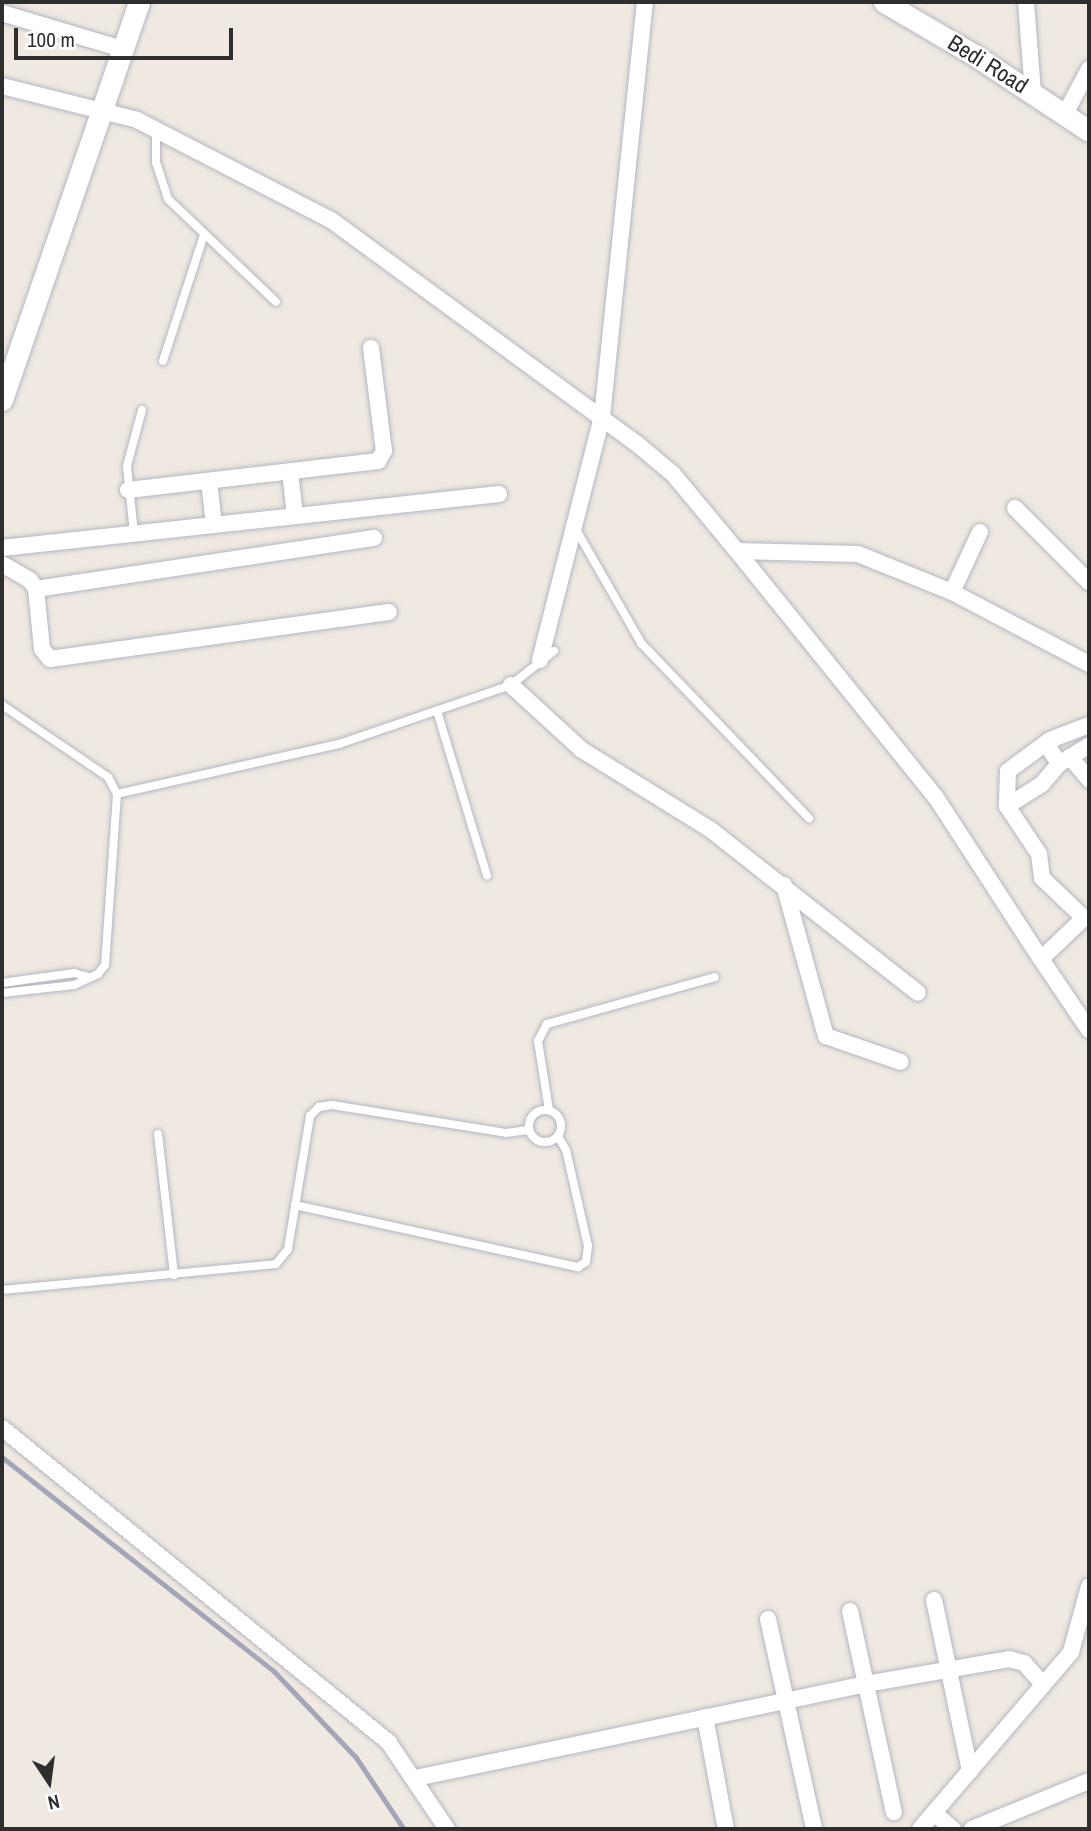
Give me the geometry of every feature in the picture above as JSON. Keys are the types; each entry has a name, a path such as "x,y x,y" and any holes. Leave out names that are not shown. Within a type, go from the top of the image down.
{"main road":[{"path":"3,391 139,2"},
{"name":"Bedi Road","path":"884,2 1033,92 1089,131"}],"street":[{"path":"547,655 574,526 602,417 645,2"},
{"path":"1027,2 1033,92"},
{"path":"2,13 122,49"},
{"path":"1065,114 1089,69"},
{"path":"2,86 100,111 156,129 331,220 602,417 673,474 935,796 1089,1030"},
{"path":"128,490 378,461 384,451 371,348"},
{"path":"290,472 295,516"},
{"path":"209,481 214,525"},
{"path":"2,548 499,494"},
{"path":"1015,508 1089,582"},
{"path":"952,592 980,532"},
{"path":"36,589 374,538"},
{"path":"737,551 858,554 952,592 1089,664"},
{"path":"2,565 30,580 36,589 42,649 50,659 389,612"},
{"path":"511,685 582,750 711,830 918,992"},
{"path":"1041,959 1088,918 1042,878 1039,854 1007,806 1008,771 1046,743 1089,726"},
{"path":"1046,743 1089,780"},
{"path":"1007,806 1042,784 1064,760 1089,744"},
{"path":"784,885 826,1036 901,1062"},
{"path":"2,1428 389,1744 416,1779 447,1829"},
{"path":"920,1829 1071,1652 1089,1586"},
{"path":"934,1600 970,1771"},
{"path":"850,1611 894,1812"},
{"path":"768,1619 784,1702 814,1829"},
{"path":"1078,1627 1089,1647"},
{"path":"416,1779 705,1717 947,1670 1017,1660 1043,1684"},
{"path":"705,1717 726,1829"},
{"path":"972,1829 1089,1781"},
{"path":"934,1813 953,1829"}],"lane":[{"path":"156,129 159,181 168,199 276,302"},
{"path":"163,361 204,235"},
{"path":"134,533 127,466 142,410"},
{"path":"574,526 641,643 809,818"},
{"path":"117,794 339,744 511,685 547,655"},
{"path":"2,705 108,778 117,794 108,957 98,974 74,985 2,993"},
{"path":"437,711 487,876"},
{"path":"2,983 74,973 88,977"},
{"path":"295,1205 578,1267 586,1262 588,1246 566,1150 558,1136 560,1121 549,1110 538,1041 547,1024 715,977"},
{"path":"2,1290 276,1264 288,1249 310,1116 319,1107 332,1105 506,1133 528,1130"},
{"path":"528,1130 533,1114 549,1110"},
{"path":"528,1130 539,1141 558,1136"},
{"path":"158,1134 174,1275"}],"railway":[{"path":"2,1457 274,1671 356,1757 404,1829"}]}
